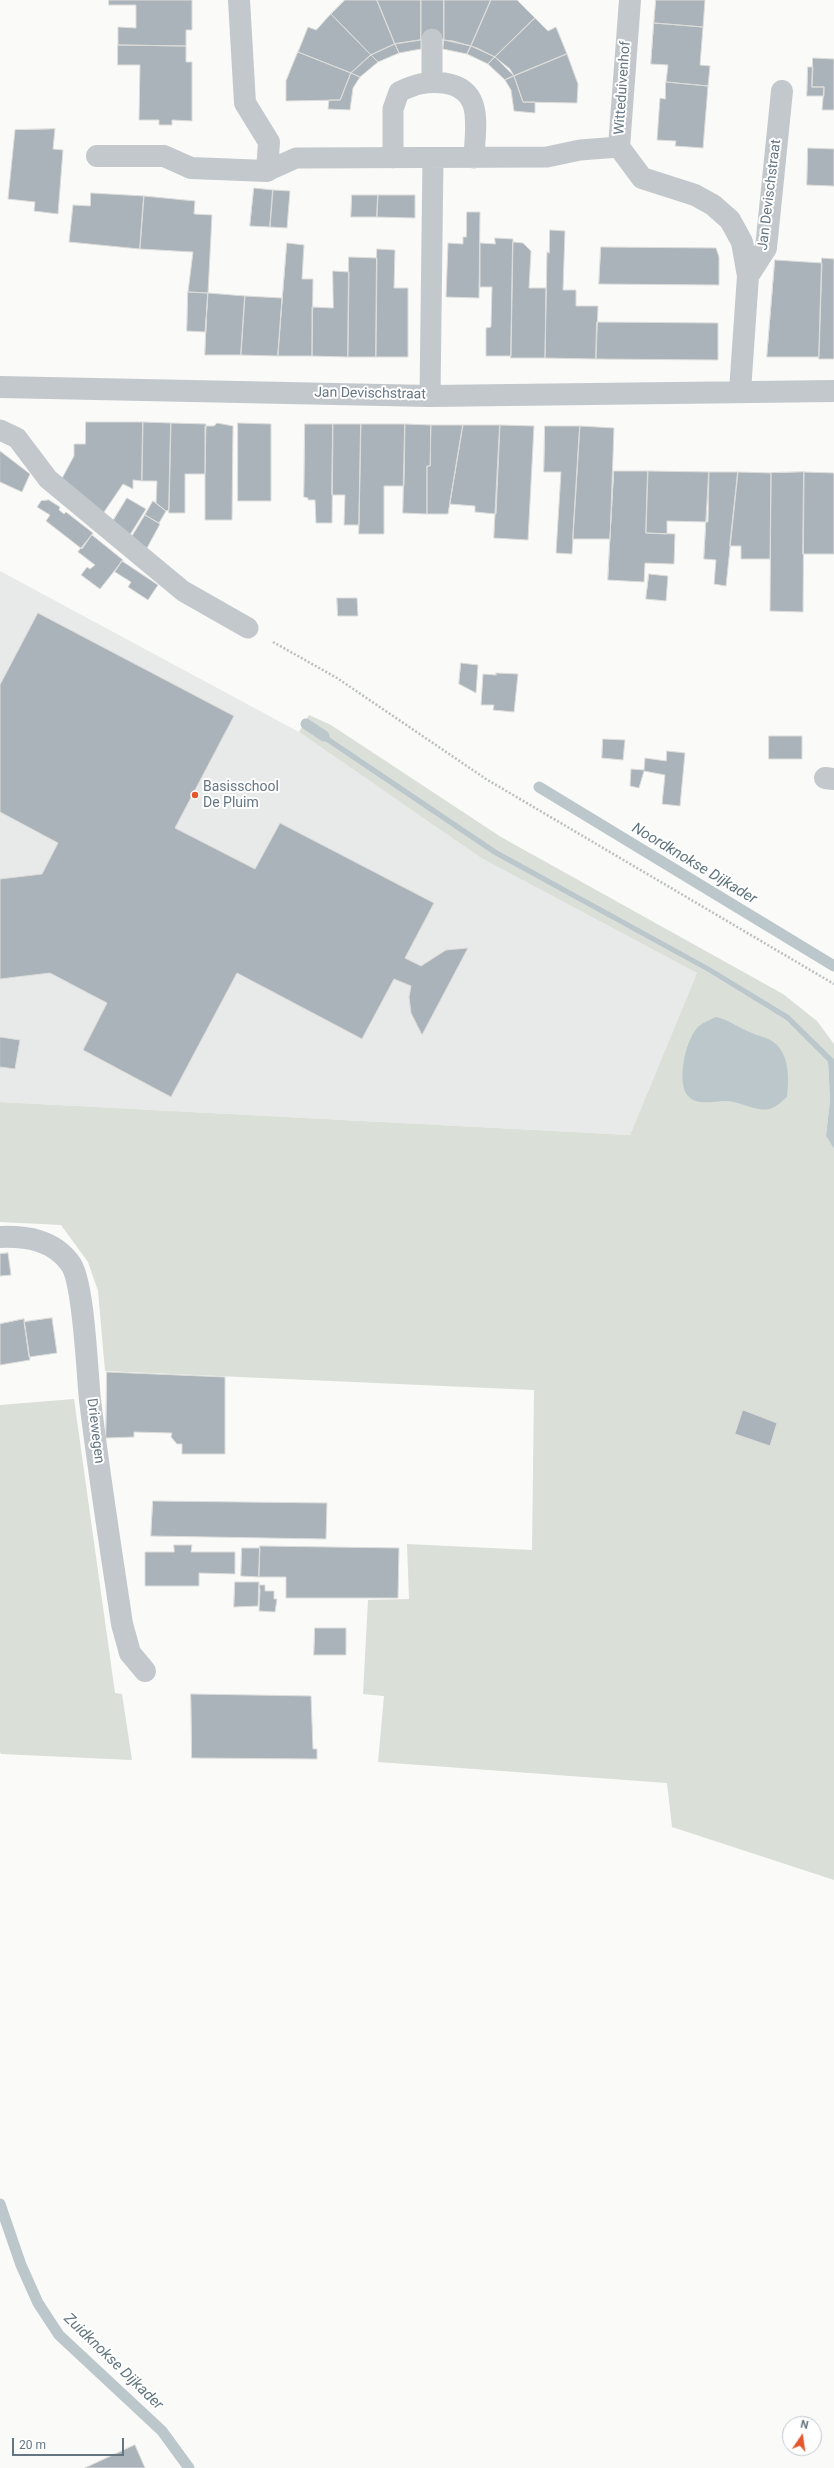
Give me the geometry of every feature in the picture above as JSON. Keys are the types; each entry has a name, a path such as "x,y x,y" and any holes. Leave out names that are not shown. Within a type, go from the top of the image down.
{"street":[{"path":"98,156 164,156 191,168 267,171 269,142 245,103 239,0"},
{"name":"Witteduivenhof","path":"630,0 619,147 642,178 694,195 713,205 730,220 742,242 748,276"},
{"name":"Jan Devischstraat","path":"740,391 748,276 766,248 782,91"},
{"name":"Jan Devischstraat","path":"0,387 430,396 834,391"},
{"name":"Driewegen","path":"0,1237 39,1240 58,1249 72,1264 79,1286 90,1400 122,1624 130,1653 145,1671"}],"lane":[{"path":"432,39 432,82"},
{"path":"393,158 393,109 399,92 415,84 432,82 458,85 470,96 475,112 474,158"},
{"path":"267,171 296,158 433,159 548,157 580,150 619,147"},
{"path":"430,396 433,159"},
{"path":"0,430 17,438 48,479 183,591 248,628"}],"path":[{"path":"248,628 337,678 486,779 834,984"}],"shaded area":[{"name":"Basisschool De Pluim","path":"0,571 299,732 481,858 697,973 630,1135 0,1102"},
{"path":"309,715 331,725 501,837 783,994 817,1021 834,1044 834,1059 789,1015 710,967 497,850 313,726 310,731 494,855 708,972 786,1020 828,1062 830,1100 826,1136 834,1149 834,1880 672,1827 667,1783 378,1762 384,1696 363,1694 368,1600 409,1599 407,1544 532,1550 534,1390 105,1371 98,1291 88,1262 61,1225 0,1222 0,1102 630,1135 697,973 481,858 299,732"},
{"path":"313,726 497,850 710,967 789,1015 834,1059 834,1149 826,1136 830,1100 828,1062 786,1020 708,972 494,855 310,731"},
{"path":"716,1017 770,1040 778,1046 785,1059 788,1082 787,1097 776,1106 767,1109 752,1108 728,1101 699,1102 689,1097 685,1091 683,1082 686,1050 694,1032 699,1026"},
{"path":"74,1399 115,1693 122,1694 132,1760 1,1754 0,1752 0,1405"}],"building":[{"path":"109,0 192,0 192,30 186,30 186,46 118,45 118,27 136,28 136,5 109,5"},
{"path":"345,0 377,0 395,44 371,55 331,14"},
{"path":"377,0 421,0 421,40 395,44"},
{"path":"421,0 444,0 444,39 421,39"},
{"path":"444,0 491,0 471,46 444,40"},
{"path":"491,0 517,0 535,18 495,57 471,46"},
{"path":"656,0 705,0 703,27 654,23"},
{"path":"331,14 371,55 351,73 298,52 308,27 316,30"},
{"path":"535,18 548,31 556,27 567,54 514,76 495,57"},
{"path":"654,23 703,27 700,65 710,66 708,86 666,82 668,65 651,64"},
{"path":"421,40 421,49 399,53 395,44"},
{"path":"444,40 471,46 467,54 443,49"},
{"path":"395,44 399,53 378,62 371,55"},
{"path":"118,45 186,46 186,62 192,62 192,121 172,120 172,125 159,125 159,120 139,120 140,65 118,65"},
{"path":"471,46 495,57 488,64 467,54"},
{"path":"298,52 351,73 340,100 286,101 286,81"},
{"path":"567,54 578,84 577,103 523,102 514,76"},
{"path":"371,55 378,62 360,77 351,73"},
{"path":"495,57 510,69 514,76 505,80 488,64"},
{"path":"813,58 834,59 834,110 822,110 824,87 812,87"},
{"path":"808,67 813,67 812,87 824,87 824,96 807,96"},
{"path":"351,73 360,77 353,88 350,110 328,109 329,100 340,100"},
{"path":"514,76 523,102 535,102 535,113 514,111 511,90 505,80"},
{"path":"666,82 708,86 703,148 675,146 676,141 657,140 660,98 665,99"},
{"path":"55,129 53,149 63,150 58,214 34,211 35,202 8,199 15,130"},
{"path":"808,148 834,149 834,186 807,185"},
{"path":"254,188 273,190 270,227 250,226"},
{"path":"273,190 290,191 287,228 270,227"},
{"path":"91,193 144,196 140,249 69,242 73,205 90,206"},
{"path":"352,195 378,195 377,217 351,217"},
{"path":"378,195 415,195 415,218 377,217"},
{"path":"144,196 195,201 194,214 212,215 208,293 188,292 193,252 140,249"},
{"path":"467,212 480,212 479,298 446,297 448,243 463,244 463,237 466,237"},
{"path":"550,230 565,231 563,290 576,290 576,306 598,306 596,359 545,358 547,252 549,253"},
{"path":"495,238 513,239 511,356 486,356 486,328 491,327 492,287 480,287 480,243 495,244"},
{"path":"513,242 523,243 531,251 529,288 546,288 545,358 511,358"},
{"path":"287,243 304,245 302,279 313,279 312,356 278,356"},
{"path":"601,247 716,248 719,257 719,285 599,284"},
{"path":"377,249 395,250 394,288 408,288 408,357 376,357"},
{"path":"349,257 377,258 376,357 348,357"},
{"path":"822,258 834,259 834,359 819,359"},
{"path":"775,260 822,263 819,357 767,357"},
{"path":"333,271 349,272 348,357 312,356 312,307 333,308"},
{"path":"188,292 208,293 205,332 187,331"},
{"path":"208,293 245,296 241,355 205,355"},
{"path":"245,296 282,298 278,356 241,355"},
{"path":"597,322 718,323 718,360 596,359"},
{"path":"86,422 143,422 142,481 133,480 133,489 123,484 100,518 60,482 74,456 74,444 85,444"},
{"path":"143,422 171,423 169,510 166,511 156,503 157,481 142,481"},
{"path":"171,423 206,424 205,474 185,474 185,513 169,513"},
{"path":"217,423 233,426 232,520 205,520 205,426 214,426"},
{"path":"238,423 271,424 271,501 238,501"},
{"path":"305,424 333,424 332,523 316,523 315,500 308,500 308,498 304,497"},
{"path":"333,424 361,424 359,525 344,525 345,495 332,495"},
{"path":"361,424 405,424 404,486 384,486 384,534 359,534"},
{"path":"405,424 431,425 430,466 427,466 427,514 403,513"},
{"path":"431,425 463,425 448,514 427,514 427,466 430,466"},
{"path":"463,425 500,425 496,514 475,512 475,506 450,504"},
{"path":"500,425 534,426 528,540 494,538"},
{"path":"545,426 580,426 572,554 556,553 561,472 544,472"},
{"path":"580,426 614,428 610,539 573,539"},
{"path":"0,451 30,474 22,492 0,482"},
{"path":"614,471 648,471 646,533 675,534 674,564 645,563 644,582 608,580"},
{"path":"648,471 709,472 708,522 667,521 667,534 646,533"},
{"path":"709,472 738,472 726,586 714,584 716,560 704,559"},
{"path":"738,472 771,473 770,559 741,559 741,546 730,546"},
{"path":"804,472 803,612 770,611 771,473"},
{"path":"804,472 834,473 834,554 803,554"},
{"path":"127,498 146,509 128,538 110,526"},
{"path":"49,500 60,507 59,510 64,514 66,512 93,533 82,549 46,521 50,515 37,507 41,501"},
{"path":"153,501 166,511 159,523 145,515"},
{"path":"145,515 160,524 147,548 131,538"},
{"path":"92,535 123,560 100,589 81,575 87,567 90,569 95,565 78,552"},
{"path":"122,561 158,585 148,600 128,587 131,582 115,572"},
{"path":"649,574 668,576 666,601 646,599"},
{"path":"337,598 357,598 358,616 338,616"},
{"path":"38,613 234,716 175,828 255,869 280,823 434,903 405,958 421,966 446,950 468,948 422,1035 411,1013 409,997 411,986 394,979 362,1039 237,973 171,1097 83,1050 107,1003 50,973 0,979 0,879 42,874 58,843 0,812 0,685"},
{"path":"461,663 478,665 476,693 459,684"},
{"path":"496,673 518,674 514,712 493,710 494,705 481,705 483,674 496,675"},
{"path":"769,736 802,736 802,759 769,759"},
{"path":"603,739 625,740 623,760 602,758"},
{"path":"667,751 685,753 680,806 662,804 665,775 644,771 639,788 630,786 631,769 644,770 645,758 666,761"},
{"path":"0,1037 20,1040 15,1069 0,1067"},
{"path":"8,1253 11,1275 0,1276 0,1254"},
{"path":"52,1318 57,1353 29,1357 24,1322"},
{"path":"24,1319 30,1360 0,1365 0,1324"},
{"path":"107,1372 225,1377 225,1454 182,1454 182,1444 177,1444 171,1437 172,1433 134,1432 134,1437 106,1438"},
{"path":"743,1410 777,1423 770,1446 735,1434"},
{"path":"153,1501 327,1503 326,1539 151,1536"},
{"path":"174,1545 192,1545 191,1552 235,1552 235,1574 199,1573 199,1586 145,1586 145,1552 174,1552"},
{"path":"260,1546 399,1548 398,1598 286,1598 286,1577 259,1577"},
{"path":"242,1548 260,1548 259,1577 241,1576"},
{"path":"235,1582 259,1582 258,1606 234,1607"},
{"path":"259,1585 265,1585 265,1591 274,1591 274,1599 277,1599 275,1612 259,1611"},
{"path":"315,1628 346,1628 346,1655 314,1655"},
{"path":"191,1694 311,1696 313,1749 317,1749 317,1759 192,1758"},
{"path":"135,2445 145,2468 85,2468"}],"waterway":[{"path":"306,724 324,736"},
{"name":"Noordknokse Dijkader","path":"539,787 834,966"},
{"name":"Zuidknokse Dijkader","path":"0,2204 21,2265 38,2303 59,2335 162,2431 189,2468"}],"place":[{"name":"Basisschool De Pluim","path":"195,795"}]}
